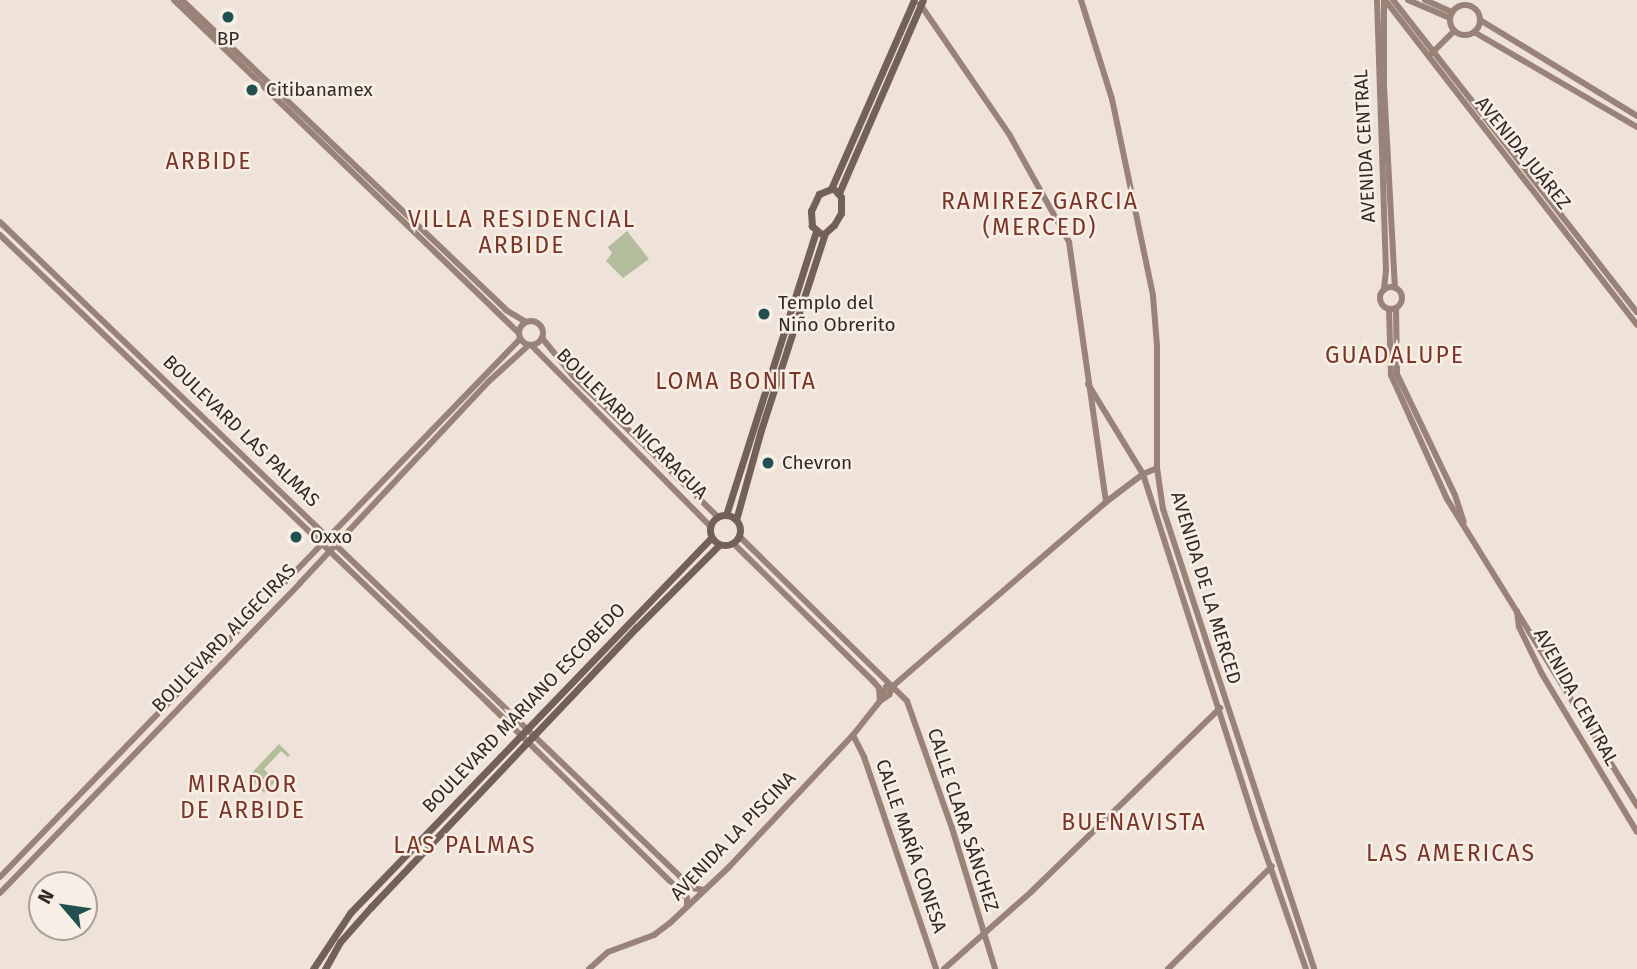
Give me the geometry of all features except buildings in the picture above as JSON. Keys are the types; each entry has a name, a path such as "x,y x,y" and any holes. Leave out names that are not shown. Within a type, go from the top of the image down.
{"main road":[{"path":"820,232 746,478 736,520 740,527 739,536 733,543 719,545 711,538 710,526 722,516 820,232 834,225 841,213 835,191 918,1"},
{"path":"820,232 810,217 813,204 822,192 835,191"},
{"path":"722,516 736,520"},
{"name":"BOULEVARD MARIANO ESCOBEDO","path":"313,969 350,913 711,538"},
{"name":"BOULEVARD MARIANO ESCOBEDO","path":"325,969 348,932 719,545"}],"street":[{"path":"174,0 519,335 530,345 542,338 539,324 526,321 506,310 182,0"},
{"name":"AVENIDA DE LA MERCED","path":"1081,0 1112,99 1153,296 1157,468 1163,509 1314,969"},
{"name":"AVENIDA CENTRAL","path":"1377,0 1386,270 1384,290"},
{"name":"AVENIDA CENTRAL","path":"1384,0 1384,86 1395,288"},
{"name":"AVENIDA JUÁREZ","path":"1384,0 1637,325"},
{"name":"AVENIDA JUÁREZ","path":"1393,0 1637,312"},
{"path":"1408,0 1451,15"},
{"path":"1425,0 1451,15 1454,31"},
{"path":"918,1 1009,134 1069,242 1106,502"},
{"path":"1451,15 1459,6 1468,5 1476,9 1480,20 1637,116"},
{"path":"1454,31 1464,35 1474,32 1480,20"},
{"path":"1432,53 1454,31"},
{"path":"1474,32 1637,127"},
{"name":"BOULEVARD LAS PALMAS","path":"0,222 694,890"},
{"name":"BOULEVARD LAS PALMAS","path":"0,235 687,898"},
{"path":"1395,288 1401,299 1392,308 1380,301 1384,290 1395,288"},
{"name":"AVENIDA CENTRAL","path":"1392,308 1391,375 1447,499 1637,806"},
{"path":"519,335 526,321"},
{"name":"BOULEVARD ALGECIRAS","path":"0,893 326,548 519,335"},
{"name":"BOULEVARD NICARAGUA","path":"542,338 573,376 722,516"},
{"name":"BOULEVARD ALGECIRAS","path":"332,541 488,382 530,345"},
{"name":"BOULEVARD NICARAGUA","path":"530,345 710,526"},
{"name":"AVENIDA DE LA MERCED","path":"1088,384 1143,474 1257,829 1306,969"},
{"name":"AVENIDA LA PISCINA","path":"589,969 615,948 654,935 687,906 853,735 880,701 883,690 893,686 1106,502 1143,474 1157,468"},
{"path":"739,536 893,686"},
{"path":"733,543 873,681 879,688 880,701"},
{"name":"BOULEVARD ALGECIRAS","path":"0,877 326,548"},
{"name":"AVENIDA CENTRAL","path":"1517,611 1519,626 1542,674 1637,832"},
{"path":"1542,674 1552,667"},
{"name":"CALLE CLARA SÁNCHEZ","path":"893,686 909,707 952,828 982,934 995,969"},
{"path":"944,969 1031,892 1220,708"},
{"name":"CALLE MARÍA CONESA","path":"853,735 864,757 936,969"},
{"path":"1168,969 1272,866"},
{"path":"687,906 687,898 694,890 704,890"}],"green space":[{"path":"627,231 649,259 623,278 606,261 612,253 608,247"},
{"path":"279,744 290,755 288,757 281,751 264,769 276,781 264,793 248,777"}],"place":[{"name":"BP","path":"228,17"},
{"name":"Citibanamex","path":"252,90"},
{"name":"Templo del Niño Obrerito","path":"764,314"},
{"name":"Chevron","path":"768,463"},
{"name":"Oxxo","path":"296,537"}],"district":[{"name":"ARBIDE","path":"209,161"},
{"name":"RAMIREZ GARCIA (MERCED)","path":"1040,214"},
{"name":"VILLA RESIDENCIAL ARBIDE","path":"522,232"},
{"name":"GUADALUPE","path":"1395,355"},
{"name":"LOMA BONITA","path":"736,381"},
{"name":"MIRADOR DE ARBIDE","path":"243,797"},
{"name":"BUENAVISTA","path":"1134,822"},
{"name":"LAS PALMAS","path":"465,845"},
{"name":"LAS AMERICAS","path":"1451,853"}]}
